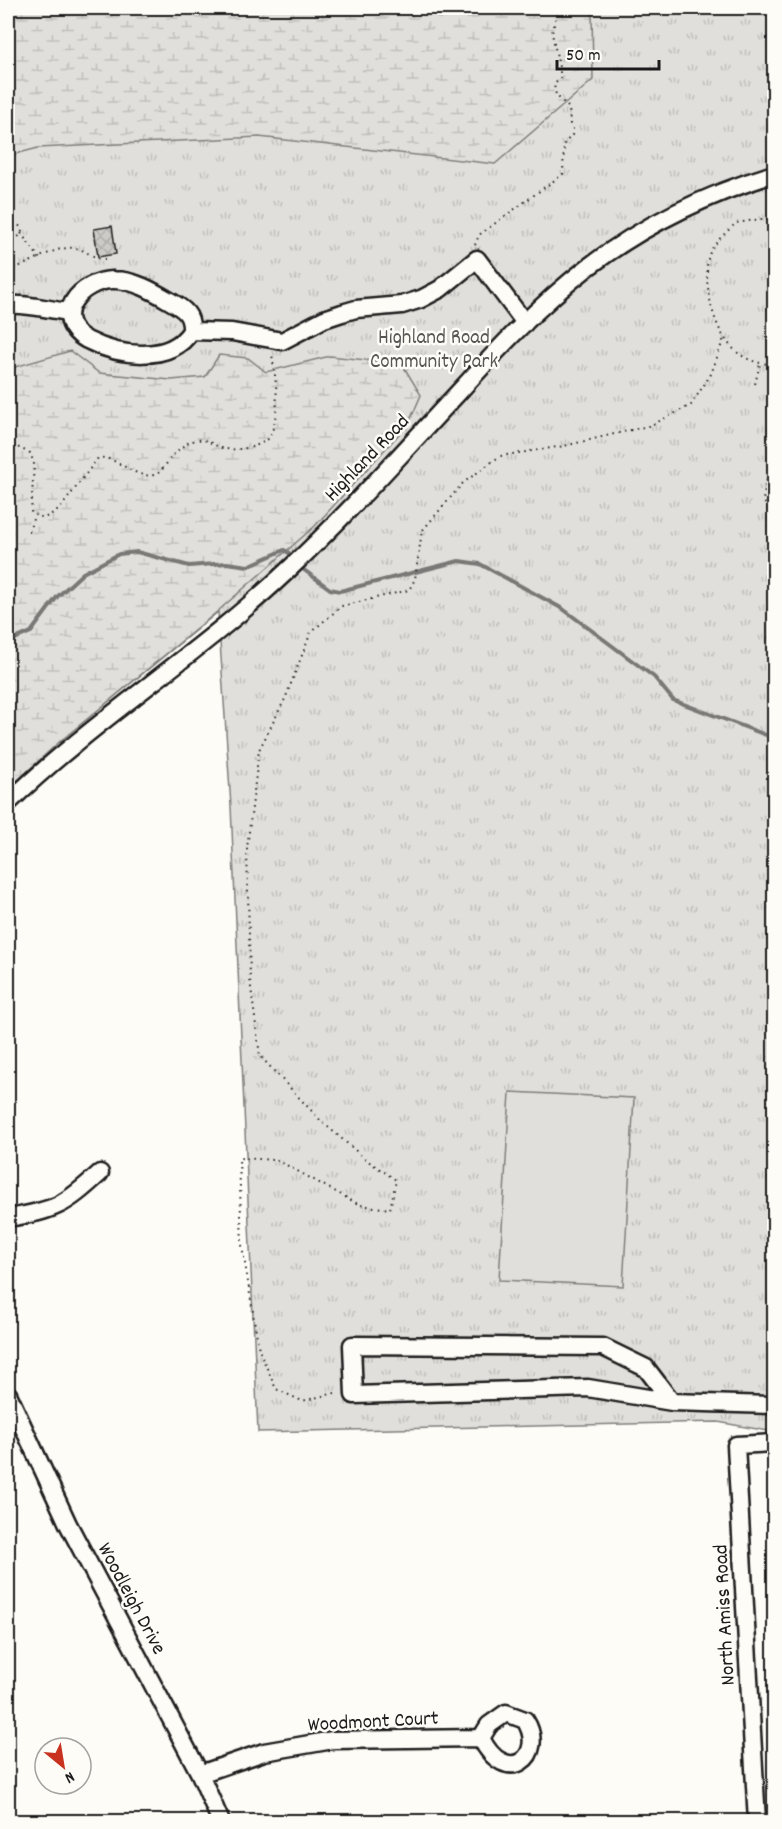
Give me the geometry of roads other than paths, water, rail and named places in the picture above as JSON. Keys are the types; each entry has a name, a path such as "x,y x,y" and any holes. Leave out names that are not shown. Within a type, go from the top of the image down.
{"street":[{"name":"Highland Road","path":"8,803 62,754 225,624 286,572 525,323 586,269 634,237 714,196 774,174"},
{"path":"191,331 232,332 282,341 324,318 356,309 402,305 421,299 440,289 477,260 525,323"},
{"path":"116,280 149,289 184,309 192,322 191,331 177,346 160,353 120,351 96,344 79,334 70,324 69,312 76,297 94,284 116,280"},
{"path":"8,305 27,305 69,312"},
{"path":"8,1218 54,1209 75,1196 100,1173"},
{"path":"672,1402 646,1368 603,1347 352,1345 354,1395 588,1388 672,1402 774,1405"},
{"name":"Woodleigh Drive","path":"8,1394 68,1524 200,1774 221,1821"},
{"name":"North Amiss Road","path":"757,1821 736,1445 774,1443"},
{"name":"Woodmont Court","path":"200,1774 264,1752 333,1740 481,1738"}],"waterway":[{"path":"8,642 31,632 57,597 83,573 119,554 137,552 189,566 227,563 248,566 284,550 289,553"},
{"path":"304,570 330,589 340,591 459,561 480,564 563,609 654,677 673,700 774,738"}],"park label":[{"name":"Highland Road Community Park","path":"434,348"}]}
